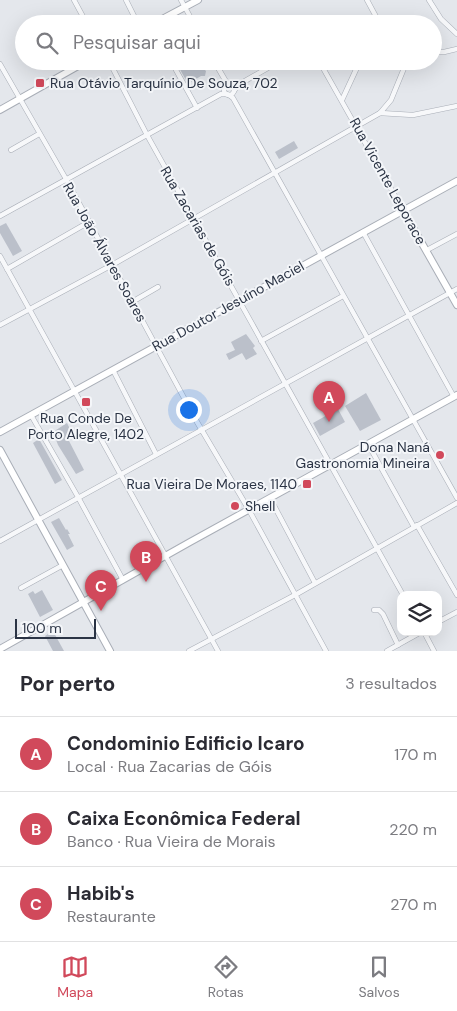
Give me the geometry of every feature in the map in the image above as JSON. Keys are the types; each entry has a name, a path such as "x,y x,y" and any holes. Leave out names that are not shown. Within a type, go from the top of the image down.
{"street":[{"path":"74,0 83,15"},
{"path":"126,0 134,15"},
{"path":"181,0 189,15"},
{"path":"169,15 198,0"},
{"path":"367,0 375,15"},
{"path":"429,0 438,15"},
{"path":"442,20 457,34"},
{"path":"442,51 457,49"},
{"name":"Rua João Álvares Soares","path":"0,64 66,179 201,430 249,510 326,651"},
{"path":"0,110 71,70"},
{"name":"Rua Zacarias de Góis","path":"113,70 401,591"},
{"path":"176,70 197,108"},
{"path":"219,70 230,94 320,256 457,498"},
{"path":"0,216 197,108 230,94 238,85 264,70"},
{"name":"Rua Vicente Leporace","path":"324,70 457,305"},
{"path":"342,100 356,70"},
{"path":"0,325 112,265 380,113 391,100 403,70"},
{"path":"227,85 234,88 230,94"},
{"path":"227,85 238,85"},
{"path":"380,113 413,114 456,106 457,112"},
{"path":"11,150 39,134"},
{"name":"Rua Doutor Jesuíno Maciel","path":"0,432 457,181"},
{"path":"7,269 89,222"},
{"path":"1,649 165,556 456,396 408,315 363,232"},
{"path":"427,250 457,234"},
{"path":"0,256 218,651"},
{"path":"132,302 158,288"},
{"path":"0,541 457,289"},
{"path":"261,341 343,296"},
{"path":"113,370 156,454"},
{"path":"31,415 123,580"},
{"path":"368,444 457,595"},
{"path":"0,450 110,651"},
{"path":"270,498 315,583"},
{"path":"189,651 295,595 457,503"},
{"path":"22,588 63,565"},
{"path":"374,610 379,610 383,614 398,645"},
{"path":"442,620 457,612"},
{"path":"387,651 415,636"},
{"path":"425,636 434,651"}],"building":[{"path":"180,70 206,71 205,76 201,76 188,84"},
{"path":"294,141 298,148 279,159 275,152"},
{"path":"6,223 22,251 13,256 0,233 0,226"},
{"path":"246,334 255,346 253,348 257,354 246,360 242,353 229,360 226,354 235,350 231,342"},
{"path":"366,393 381,420 360,431 345,406"},
{"path":"338,409 345,422 320,436 313,423"},
{"path":"67,423 74,432 74,436 68,439 84,470 76,474 58,445 53,432"},
{"path":"39,439 62,480 55,484 33,443"},
{"path":"59,518 70,534 68,534 74,546 67,550 51,522"},
{"path":"42,590 53,610 40,617 28,594 33,591 35,594"},
{"path":"53,631 64,651 53,651 45,636"}],"place":[{"name":"Rua Otávio Tarquínio De Souza, 702","path":"40,83"},
{"name":"Rua Conde De Porto Alegre, 1402","path":"86,402"},
{"name":"Condominio Edificio Icaro","path":"329,422"},
{"name":"Dona Naná Gastronomia Mineira","path":"440,455"},
{"name":"Rua Vieira De Moraes, 1140","path":"307,484"},
{"name":"Shell","path":"235,506"},
{"name":"Caixa Econômica Federal","path":"146,582"},
{"name":"Habib's","path":"101,611"}]}
